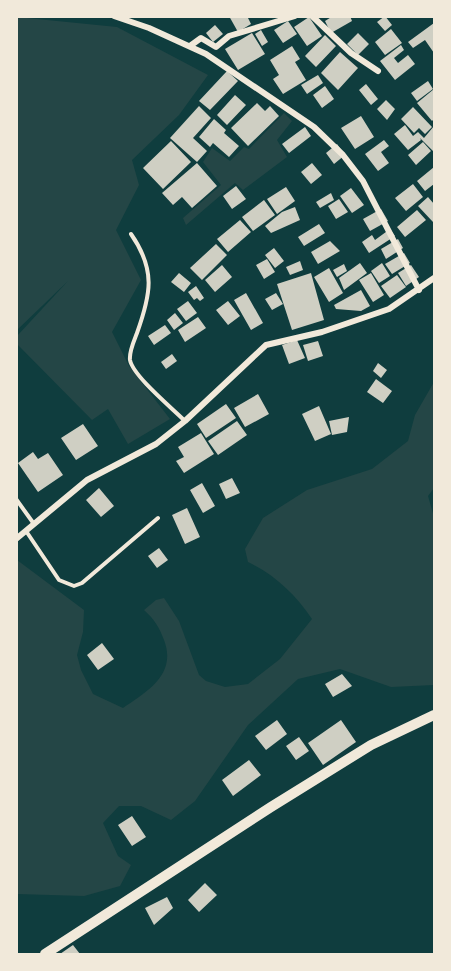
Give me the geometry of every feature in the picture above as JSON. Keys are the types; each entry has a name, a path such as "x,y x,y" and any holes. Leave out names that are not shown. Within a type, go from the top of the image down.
{"main road":[{"path":"45,954 351,758 435,715"}],"street":[{"path":"114,16 206,54 314,127 343,155 363,181 419,290"},
{"path":"190,46 201,38 216,47 229,36 295,16"},
{"path":"312,16 351,53 378,70"},
{"path":"16,539 87,480 156,444 185,421 266,345 322,332 389,309 435,278"}],"lane":[{"path":"131,234 141,249 150,288 131,348 130,360 136,371 185,421"},
{"path":"16,499 34,525"},
{"path":"26,531 59,580 74,586 82,583 158,518"}],"shaded area":[{"path":"17,17 117,27 208,75 179,115 132,160 139,185 116,230 141,280 112,332 129,366 170,419 128,444 108,409 92,420 17,344 17,336 68,281 17,330"},
{"path":"284,113 292,121 277,140 287,157 243,190 235,183 186,225 183,218 221,185 203,162 212,148 230,161 244,147 249,149"},
{"path":"434,382 434,488 428,496 434,517 434,685 391,687 340,669 298,679 248,725 195,801 171,820 141,806 119,806 103,823 118,856 131,865 120,886 84,896 17,894 17,560 84,610 83,632 77,655 81,670 93,694 123,708 158,680 167,663 167,652 158,627 144,610 156,600 164,598 179,621 199,675 206,681 225,687 248,684 280,659 312,619 284,586 248,562 245,549 263,518 307,490 372,469 408,441 415,415"}],"building":[{"path":"229,16 247,16 251,24 238,32"},
{"path":"333,16 350,16 352,21 331,33 325,21"},
{"path":"385,16 392,25 385,31 377,22"},
{"path":"309,17 322,36 307,46 294,27"},
{"path":"288,21 297,34 283,43 274,30"},
{"path":"434,23 434,53 425,40 413,48 408,42"},
{"path":"215,25 223,34 213,42 206,33"},
{"path":"391,29 402,43 385,55 375,42"},
{"path":"261,30 268,42 262,46 255,34"},
{"path":"252,33 265,54 238,70 225,49"},
{"path":"358,33 369,44 358,55 347,44"},
{"path":"325,35 336,46 316,67 305,56"},
{"path":"401,45 404,50 394,58 398,63 408,55 415,64 395,80 380,61"},
{"path":"292,46 300,59 295,62 306,80 283,94 273,79 279,75 270,60"},
{"path":"340,52 358,68 338,90 321,73"},
{"path":"227,71 238,81 210,110 199,101"},
{"path":"318,75 323,83 307,94 301,85"},
{"path":"428,81 433,89 417,101 411,93"},
{"path":"366,84 378,99 371,105 359,90"},
{"path":"325,86 334,99 322,108 313,95"},
{"path":"434,89 434,119 432,121 417,103"},
{"path":"235,95 246,105 227,125 217,115"},
{"path":"386,100 395,109 387,120 377,109"},
{"path":"257,103 265,111 270,106 279,116 248,146 231,128"},
{"path":"199,106 211,118 193,138 207,151 197,162 170,138"},
{"path":"413,107 432,127 425,134 419,128 414,133 401,119"},
{"path":"361,116 374,137 355,149 341,128"},
{"path":"214,119 226,130 224,133 239,146 229,157 213,143 210,147 199,137"},
{"path":"405,125 413,136 418,132 424,138 434,126 434,152 420,138 421,140 408,150 394,134"},
{"path":"305,127 311,136 289,153 282,144"},
{"path":"384,140 389,146 381,152 389,163 378,171 365,154"},
{"path":"171,141 191,162 163,189 143,168"},
{"path":"423,142 431,151 416,165 408,155"},
{"path":"337,144 345,155 334,164 326,153"},
{"path":"197,163 217,186 192,208 182,197 173,205 162,193"},
{"path":"312,163 322,175 311,184 301,172"},
{"path":"434,167 434,184 425,191 417,181"},
{"path":"413,184 423,197 406,211 395,198"},
{"path":"236,186 246,199 232,209 223,196"},
{"path":"286,187 295,201 277,214 267,199"},
{"path":"351,188 364,205 352,213 340,196"},
{"path":"331,193 334,200 320,208 316,202"},
{"path":"428,197 434,204 433,222 418,206"},
{"path":"339,199 348,212 336,219 328,206"},
{"path":"264,200 275,215 253,231 242,217"},
{"path":"295,207 300,220 271,233 265,226 282,212"},
{"path":"381,209 388,221 370,231 363,219"},
{"path":"417,210 426,220 405,237 397,227"},
{"path":"240,220 251,232 228,252 217,239"},
{"path":"319,224 325,233 304,246 298,237"},
{"path":"390,229 395,236 369,253 362,242 372,235 375,240"},
{"path":"398,239 403,248 386,259 381,249"},
{"path":"330,241 340,251 318,264 311,252"},
{"path":"216,244 227,255 202,280 190,268"},
{"path":"274,248 284,261 275,268 265,255"},
{"path":"404,253 410,263 392,274 385,264"},
{"path":"267,259 275,272 264,279 256,265"},
{"path":"300,261 303,270 290,275 286,267"},
{"path":"360,263 367,273 344,290 339,278"},
{"path":"382,263 390,276 379,283 371,271"},
{"path":"344,264 347,271 337,277 333,270"},
{"path":"222,265 232,277 215,292 205,280"},
{"path":"411,265 419,277 406,286 398,273"},
{"path":"329,268 343,293 329,302 314,277"},
{"path":"179,273 191,283 184,292 171,282"},
{"path":"311,273 324,320 292,330 277,284"},
{"path":"371,273 384,295 373,302 359,280"},
{"path":"397,275 406,287 390,298 381,286"},
{"path":"196,286 204,298 200,301 197,298 194,300 188,292"},
{"path":"361,290 370,306 361,311 336,309 334,305"},
{"path":"246,293 263,323 251,330 234,300"},
{"path":"276,293 283,304 272,310 265,299"},
{"path":"188,301 197,313 186,321 177,309"},
{"path":"228,301 240,316 228,325 216,310"},
{"path":"175,313 183,323 174,330 167,320"},
{"path":"198,317 206,328 185,342 178,330"},
{"path":"165,325 171,333 154,345 148,336"},
{"path":"297,340 305,358 289,364 282,345"},
{"path":"318,341 323,356 308,361 303,345"},
{"path":"172,354 177,361 166,369 161,362"},
{"path":"378,363 387,370 381,378 373,371"},
{"path":"376,379 392,391 383,403 367,392"},
{"path":"258,394 269,414 245,427 234,408"},
{"path":"226,404 236,418 206,438 197,424"},
{"path":"319,406 331,434 315,441 302,414"},
{"path":"349,417 347,432 332,435 329,421"},
{"path":"237,421 247,435 218,455 208,441"},
{"path":"83,424 98,446 76,460 61,438"},
{"path":"201,433 214,454 184,473 176,461 184,457 178,447"},
{"path":"33,452 38,459 48,453 63,475 38,492 18,463"},
{"path":"232,478 240,493 226,499 219,484"},
{"path":"202,483 215,506 203,513 190,490"},
{"path":"99,488 114,506 101,517 86,500"},
{"path":"187,508 200,537 185,544 172,515"},
{"path":"159,548 168,560 157,568 148,556"},
{"path":"102,643 114,659 98,670 87,655"},
{"path":"342,674 352,686 333,697 325,684"},
{"path":"277,720 287,734 266,750 255,736"},
{"path":"341,720 356,742 323,765 308,743"},
{"path":"299,737 309,751 296,760 286,746"},
{"path":"249,760 261,775 233,796 222,780"},
{"path":"132,816 146,837 132,846 118,825"},
{"path":"205,883 217,895 199,912 188,900"},
{"path":"167,897 173,908 154,925 145,908"},
{"path":"73,945 80,954 60,954"}]}
